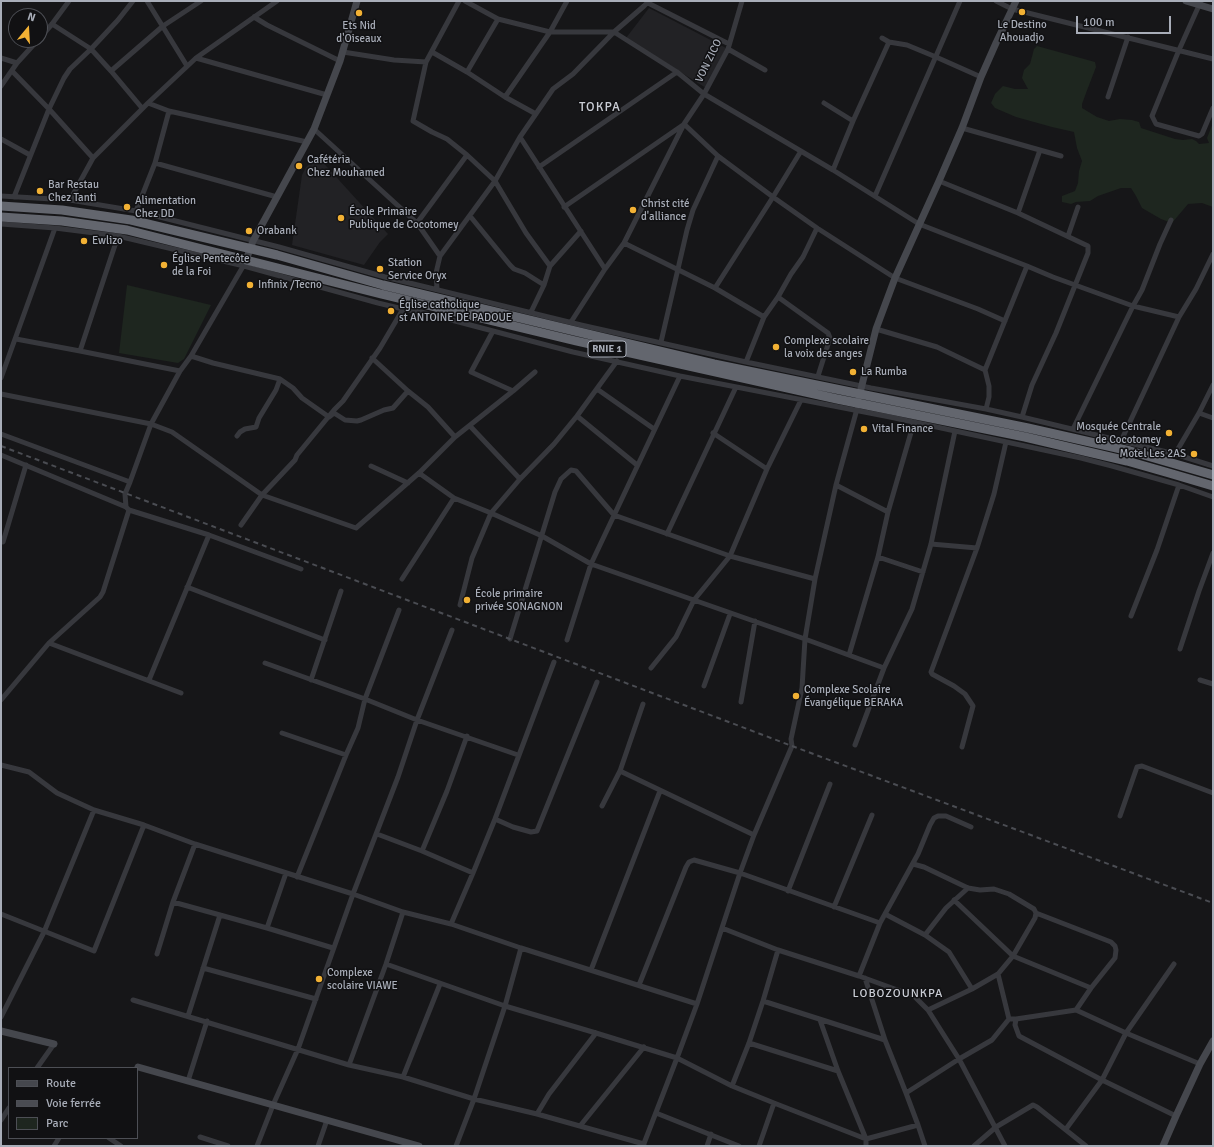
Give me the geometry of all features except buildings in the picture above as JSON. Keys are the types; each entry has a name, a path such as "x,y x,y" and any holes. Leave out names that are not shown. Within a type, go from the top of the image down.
{"highway":[{"name":"RNIE 1","path":"1,206 62,210 130,220 252,245 383,285 579,332 714,364 860,390 1084,440 1130,451 1213,475"},
{"name":"RNIE 1","path":"1,223 62,221 126,230 245,263 576,342 712,372 857,407 1010,434 1142,465 1213,486"}],"main road":[{"path":"245,263 252,245 314,128 343,52 357,1"},
{"path":"857,407 876,329 895,278 962,128 981,77 1016,1"},
{"path":"1186,1 1200,3 1213,9"},
{"path":"1,1030 54,1044"},
{"path":"1163,1146 1200,1064 1213,1041"},
{"path":"138,1066 418,1146"}],"street":[{"path":"48,29 68,1"},
{"path":"14,197 49,109 64,78 70,69 118,20 132,1"},
{"path":"147,1 187,66"},
{"path":"111,71 163,26 201,1"},
{"path":"70,200 93,158 142,108 196,58 277,1"},
{"path":"459,1 426,62 413,121 447,139 495,181 526,233 550,266"},
{"path":"465,1 498,18 550,32 614,32 677,72 704,94 833,170 919,224 1053,277 1133,306 1179,317"},
{"path":"641,1 728,47 765,70"},
{"name":"VON ZICO","path":"684,124 704,94 728,47 742,1"},
{"path":"875,196 960,1"},
{"path":"996,1 1012,8 1213,59"},
{"path":"505,97 550,32 566,2"},
{"path":"437,289 436,273 440,256 495,181 520,137 553,89 573,74 614,32 647,3"},
{"path":"1200,3 1152,116 1156,124 1200,136 1213,108"},
{"path":"254,18 340,60"},
{"path":"467,72 498,18"},
{"path":"52,24 91,49 142,108"},
{"path":"1108,97 1128,37"},
{"path":"882,38 890,42 907,45 981,77"},
{"path":"833,170 853,121 890,42"},
{"path":"1,86 31,48"},
{"path":"343,52 394,60 426,62"},
{"path":"432,52 467,72 505,97 536,114"},
{"path":"1,58 18,63"},
{"path":"196,58 327,95"},
{"path":"12,71 93,158"},
{"path":"539,167 677,72"},
{"path":"824,102 853,121"},
{"path":"148,103 169,111 307,142"},
{"path":"136,211 155,163 169,111"},
{"path":"564,207 684,124"},
{"path":"684,124 718,156 773,198 895,278 978,309 1005,321"},
{"path":"571,322 605,269 624,243 684,124"},
{"path":"314,128 417,223 440,256"},
{"path":"962,128 1061,156"},
{"path":"520,137 605,269"},
{"path":"1,139 30,155"},
{"path":"1018,213 1040,150"},
{"path":"714,288 773,198 801,151"},
{"path":"417,223 467,155"},
{"path":"661,342 686,230 693,210 718,156"},
{"path":"155,163 277,198"},
{"path":"939,181 1018,213 1088,246 1088,254 1056,334 1032,385 1022,417"},
{"path":"1,196 70,200 136,211 252,245 385,278 746,362 818,376 860,390 986,409 1022,417 1121,440 1175,454 1213,466"},
{"path":"1068,236 1078,207"},
{"path":"470,216 514,269 525,273 544,285"},
{"path":"1073,429 1142,290 1171,220"},
{"path":"1,223 118,236 245,263 403,309 420,312 573,352 680,376 801,400 857,407 914,422 1112,466 1179,485 1213,497"},
{"path":"1,378 16,340 55,228"},
{"path":"746,362 764,317 803,257 817,228"},
{"path":"531,312 544,285 550,266 581,230"},
{"path":"80,350 118,236"},
{"path":"624,243 714,288 764,317"},
{"path":"1121,440 1179,317 1196,289 1213,254"},
{"path":"1,700 49,643 97,600 103,592 128,508 125,494 151,424 180,371 191,356 245,263"},
{"path":"986,409 989,397 989,386 985,370 1027,266"},
{"path":"778,297 828,333 830,338 818,376"},
{"path":"241,525 262,495 295,460 297,455 343,401 380,348 403,309"},
{"path":"876,329 936,347 985,370"},
{"path":"493,332 471,372 513,391"},
{"path":"16,340 80,350 180,371"},
{"path":"191,356 213,363 280,379 293,388 302,398 329,417"},
{"path":"372,358 428,407 455,437"},
{"path":"460,605 472,558 491,513 520,479 554,444 618,361"},
{"path":"1,394 151,424 172,432 262,495 356,528 419,473 455,437 535,372"},
{"path":"567,640 591,564 680,376"},
{"path":"237,436 245,429 256,427 259,418 276,390 280,379"},
{"path":"1175,454 1199,413 1213,385"},
{"path":"667,534 713,433 736,387"},
{"path":"597,389 654,429"},
{"path":"329,417 334,413 346,420 361,420 384,410 394,408 408,391"},
{"path":"652,668 676,637 694,600 730,556 767,469 801,400"},
{"path":"133,1000 349,1064 403,1077 474,1099 536,1114 644,1145 678,1058 754,835 792,746 791,739 802,688 805,639 815,579 836,485 857,407"},
{"path":"1199,413 1213,418"},
{"path":"577,416 637,465"},
{"path":"849,655 878,557 888,512 914,422"},
{"path":"470,426 520,479"},
{"path":"855,745 884,668 912,609 930,544 956,431"},
{"path":"713,433 767,469"},
{"path":"1,434 130,482"},
{"path":"962,747 973,706 965,694 931,672 977,548 994,494 1006,442"},
{"path":"1,455 26,464 128,508 209,535 301,569"},
{"path":"1,541 3,542 26,464"},
{"path":"371,466 408,483"},
{"path":"510,639 556,492 561,479 571,470 576,471 614,515 730,556 815,579"},
{"path":"419,473 454,498 542,536 591,564 884,668"},
{"path":"836,485 888,512"},
{"path":"1131,616 1157,550 1179,485"},
{"path":"402,579 454,498"},
{"path":"149,680 209,535"},
{"path":"930,544 977,548"},
{"path":"1180,649 1213,553"},
{"path":"878,557 923,572"},
{"path":"187,587 324,640"},
{"path":"311,680 340,590"},
{"path":"297,876 358,728 365,699 399,610"},
{"path":"704,686 730,614"},
{"path":"741,702 755,621"},
{"path":"257,1146 273,1105 298,1049 333,948 377,834 417,720 452,630"},
{"path":"49,643 181,693"},
{"path":"451,924 495,819 554,662"},
{"path":"265,663 365,699 417,720 467,736 518,755"},
{"path":"1200,680 1213,684"},
{"path":"495,819 513,827 531,832 537,831 597,682"},
{"path":"602,806 620,771 643,704"},
{"path":"282,733 346,755"},
{"path":"422,851 447,791 467,736"},
{"path":"1,765 30,772 57,793 94,810 144,825 195,844 353,894 403,912 451,924 697,1004"},
{"path":"1120,816 1137,767 1142,766 1213,793"},
{"path":"620,771 754,835"},
{"path":"788,891 830,784"},
{"path":"591,970 660,791"},
{"path":"1,1017 44,932 94,810"},
{"path":"834,907 872,815"},
{"path":"925,1146 862,977 880,923 913,864 934,818 938,816 946,816 972,827"},
{"path":"1,914 94,951 144,825"},
{"path":"377,834 473,873"},
{"path":"157,954 173,902 195,844"},
{"path":"639,985 689,862 694,860 740,873 880,923"},
{"path":"913,864 924,867 968,888 980,890 994,889 1009,894 1034,909 1036,913 1111,942 1115,946 1115,958 1091,988 1076,1010"},
{"path":"267,928 286,873"},
{"path":"925,935 942,912 968,888"},
{"path":"954,900 1013,956 1091,988"},
{"path":"173,902 333,948"},
{"path":"349,1064 386,964 403,912"},
{"path":"928,1010 972,989 998,974 1013,956 1035,918 1036,913"},
{"path":"885,914 925,935 949,952 972,989"},
{"path":"188,1016 220,915"},
{"path":"722,928 778,950 890,986 914,996 928,1010 958,1059 1006,1146"},
{"path":"456,1146 474,1099 505,1006 521,948"},
{"path":"732,1086 749,1043 778,950"},
{"path":"386,964 505,1006 678,1058 732,1086 774,1104 866,1139 918,1125"},
{"path":"1066,1129 1102,1080 1126,1033 1174,964"},
{"path":"203,968 316,999"},
{"path":"998,974 1009,1019"},
{"path":"403,1077 440,984"},
{"path":"762,1001 885,1040"},
{"path":"1009,1019 1076,1010 1200,1064"},
{"path":"906,1093 958,1059 992,1040 1009,1019"},
{"path":"1016,1019 1015,1025 1018,1036 1102,1080 1176,1116"},
{"path":"820,1020 838,1071 866,1139 866,1146"},
{"path":"188,1081 207,1021"},
{"path":"536,1114 549,1094 596,1033"},
{"path":"749,1043 838,1071"},
{"path":"38,1067 54,1044"},
{"path":"580,1126 644,1047"},
{"path":"759,1146 774,1104"},
{"path":"974,1146 996,1127 1033,1105 1037,1106 1086,1146"},
{"path":"1,1120 8,1110"},
{"path":"656,1113 739,1146"},
{"path":"318,1146 327,1120"},
{"path":"707,1146 711,1134"},
{"path":"200,1137 228,1146"},
{"path":"111,1139 122,1146"}],"shaded area":[{"path":"649,8 726,48 706,88 626,38"},
{"path":"318,157 388,234 380,242 364,265 292,245 302,175 306,167"}],"green space":[{"path":"1037,46 1095,62 1096,67 1082,104 1082,108 1097,117 1109,121 1120,119 1132,120 1139,122 1141,128 1175,139 1192,139 1199,144 1209,143 1207,138 1213,123 1213,207 1202,203 1188,204 1172,223 1161,219 1142,208 1131,188 1121,188 1098,196 1090,201 1071,204 1062,202 1062,196 1075,191 1082,161 1077,148 1074,132 1016,117 995,108 991,103 995,94 1003,86 1015,89 1028,89 1022,78 1024,70 1030,64 1034,49"},
{"path":"127,285 211,305 184,359 178,363 119,353"}],"railway":[{"path":"1,446 792,746 1213,903"}],"place":[{"name":"Le Destino Ahouadjo","path":"1022,12"},
{"name":"Ets Nid d'Oiseaux","path":"359,13"},
{"name":"Cafétéria Chez Mouhamed","path":"299,166"},
{"name":"Bar Restau Chez Tanti","path":"40,191"},
{"name":"Alimentation Chez DD","path":"127,207"},
{"name":"Christ cité d'alliance","path":"633,210"},
{"name":"École Primaire Publique de Cocotomey","path":"341,218"},
{"name":"Orabank","path":"249,231"},
{"name":"Ewlizo","path":"84,241"},
{"name":"Église Pentecôte de la Foi","path":"164,265"},
{"name":"Station Service Oryx","path":"380,269"},
{"name":"Infinix /Tecno","path":"250,285"},
{"name":"Église catholique st ANTOINE DE PADOUE","path":"391,311"},
{"name":"Complexe scolaire la voix des anges","path":"776,347"},
{"name":"La Rumba","path":"853,372"},
{"name":"Vital Finance","path":"864,429"},
{"name":"Mosquée Centrale de Cocotomey","path":"1169,433"},
{"name":"Motel Les 2AS","path":"1194,454"},
{"name":"École primaire privée SONAGNON","path":"467,600"},
{"name":"Complexe Scolaire Évangélique BERAKA","path":"796,696"},
{"name":"Complexe scolaire VIAWE","path":"319,979"}],"district":[{"name":"TOKPA","path":"600,108"},
{"name":"LOBOZOUNKPA","path":"898,994"}]}
